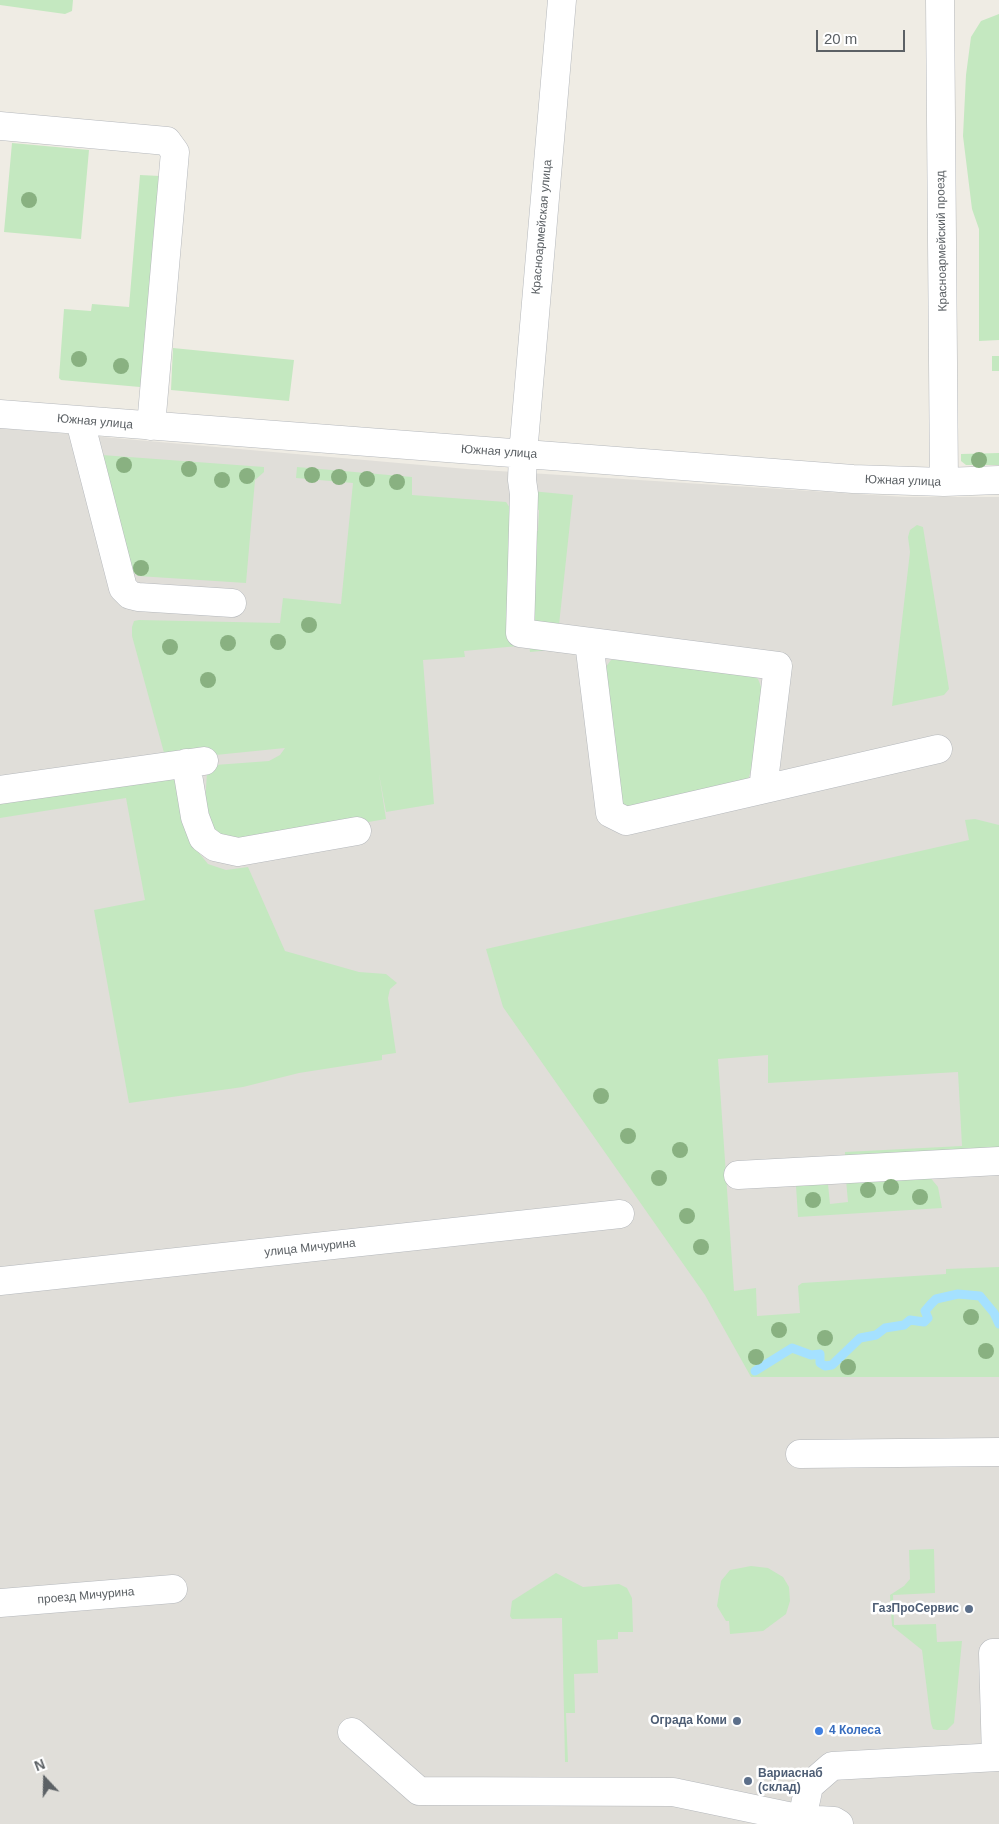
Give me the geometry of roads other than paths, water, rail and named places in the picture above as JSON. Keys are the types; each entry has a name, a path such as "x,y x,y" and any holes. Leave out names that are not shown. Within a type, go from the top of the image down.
{"street":[{"name":"Красноармейская улица","path":"562,0 523,454 524,494 520,633 589,642"},
{"name":"Красноармейский проезд","path":"940,0 944,482"},
{"path":"0,126 167,141 175,152 151,426"},
{"name":"Южная улица","path":"0,414 853,479 944,482 999,480"},
{"path":"80,420 122,588 138,597 232,603"},
{"path":"763,789 778,666 589,642 610,813 626,821 938,749"},
{"path":"0,790 195,762 195,818 204,838 215,847 238,852 357,831"},
{"path":"738,1174 999,1161"},
{"name":"улица Мичурина","path":"1,1276 620,1214"},
{"path":"800,1454 999,1452"},
{"name":"проезд Мичурина","path":"0,1603 172,1589"},
{"path":"799,1822 809,1786 832,1766 997,1757 993,1653 999,1653"},
{"path":"352,1732 419,1791 673,1792 799,1822 834,1821 839,1824"}],"waterway":[{"path":"755,1371 792,1348 811,1355 820,1354 820,1363 825,1366 832,1365 860,1338 876,1335 885,1328 904,1325 910,1320 924,1322 928,1318 925,1311 936,1299 958,1294 980,1296 994,1313 999,1324"}],"place":[{"name":"ГазПроСервис","path":"969,1609"},
{"name":"Ограда Коми","path":"737,1721"},
{"name":"4 Колеса","path":"819,1731"},
{"name":"Вариаснаб (склад)","path":"748,1781"}]}
